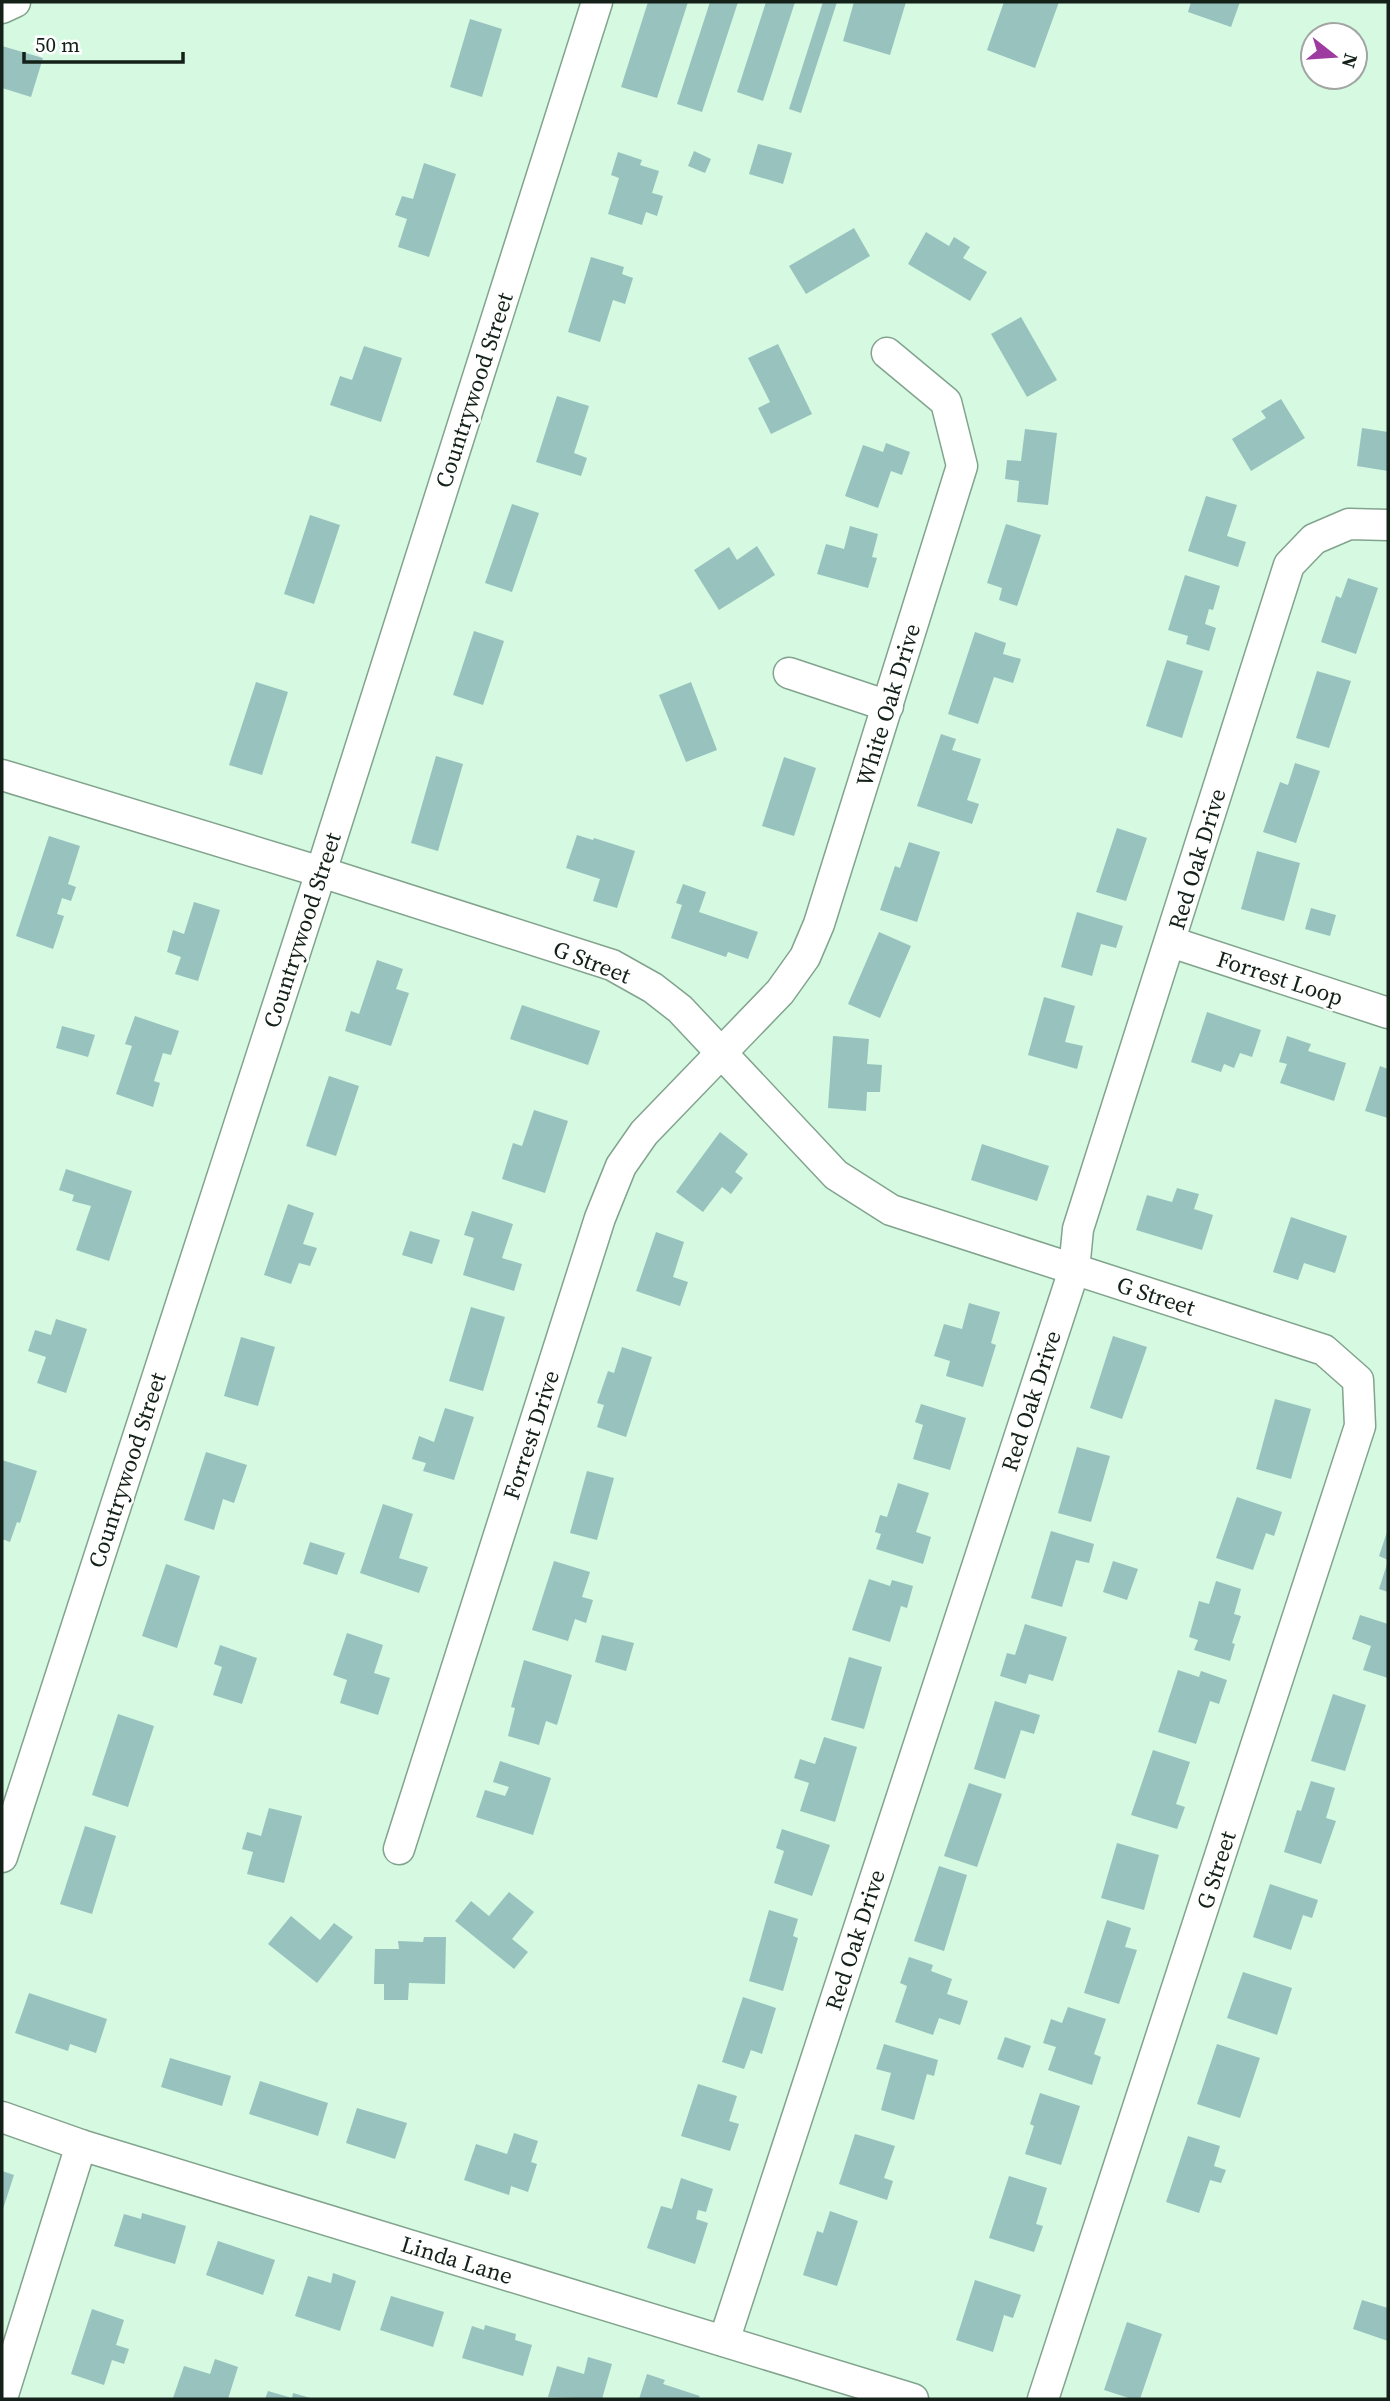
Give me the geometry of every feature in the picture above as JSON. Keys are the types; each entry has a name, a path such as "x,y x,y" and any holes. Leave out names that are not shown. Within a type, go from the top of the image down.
{"street":[{"path":"2,8 16,2"},
{"name":"Countrywood Street","path":"2,1857 321,872 597,2"},
{"name":"White Oak Drive","path":"723,1054 780,992 805,957 819,924 962,466 946,402 887,353"},
{"name":"Red Oak Drive","path":"724,2341 1074,1270 1078,1230 1289,565 1314,539 1349,524 1388,525"},
{"path":"789,673 888,706"},
{"name":"G Street","path":"2,775 321,872 612,965 653,988 680,1009 836,1175 891,1210 1324,1350 1358,1380 1360,1426 1043,2399"},
{"name":"Forrest Loop","path":"1171,942 1388,1013"},
{"name":"Forrest Drive","path":"399,1849 612,1187 621,1166 644,1133 723,1054"},
{"name":"Linda Lane","path":"2,2117 81,2145 913,2399"},
{"path":"2,2398 81,2145"}],"building":[{"path":"648,2 688,2 657,98 621,87"},
{"path":"710,2 738,2 702,112 677,104"},
{"path":"766,2 795,2 763,101 737,92"},
{"path":"823,2 837,2 801,113 789,109"},
{"path":"854,2 906,2 890,55 843,41"},
{"path":"1004,2 1059,2 1035,68 987,50"},
{"path":"1191,2 1240,2 1231,27 1188,12"},
{"path":"470,19 502,29 482,97 450,87"},
{"path":"2,46 43,58 31,97 2,88"},
{"path":"758,144 792,153 783,184 749,174"},
{"path":"694,151 711,159 705,173 688,166"},
{"path":"618,152 642,160 640,165 659,171 652,193 663,196 657,216 646,212 642,225 608,214 619,178 611,175"},
{"path":"424,163 456,174 429,257 398,247 407,219 395,215 402,196 413,199"},
{"path":"854,228 870,256 806,294 789,266"},
{"path":"926,232 949,246 954,237 970,247 963,258 987,272 970,301 908,264"},
{"path":"591,257 624,267 622,274 633,278 625,304 613,300 600,342 568,332"},
{"path":"1021,317 1057,380 1027,397 991,334"},
{"path":"778,344 812,414 771,434 758,408 770,402 748,358"},
{"path":"364,346 402,358 381,422 330,405 340,376 352,380"},
{"path":"557,396 589,406 574,453 587,458 581,476 536,462"},
{"path":"1281,399 1305,438 1251,471 1232,439 1266,418 1261,411"},
{"path":"1362,428 1388,432 1388,471 1357,466"},
{"path":"1025,429 1057,433 1048,505 1017,502 1019,481 1005,479 1007,460 1021,461"},
{"path":"886,443 910,452 902,475 891,471 878,508 845,496 863,445 883,452"},
{"path":"1206,496 1237,505 1227,536 1246,542 1238,567 1188,551"},
{"path":"512,504 539,513 512,592 485,583"},
{"path":"310,515 340,525 314,604 284,594"},
{"path":"1006,524 1041,535 1017,606 999,600 1002,588 987,583"},
{"path":"850,526 878,534 872,557 877,558 868,588 817,574 826,544 844,549"},
{"path":"757,546 775,575 719,610 694,570 729,547 737,560"},
{"path":"1185,575 1220,586 1213,610 1209,609 1205,624 1216,628 1209,651 1186,644 1188,636 1168,630"},
{"path":"1348,578 1378,588 1356,654 1321,642 1336,596 1341,598"},
{"path":"474,631 504,641 483,705 453,695"},
{"path":"975,632 1006,643 1003,654 1021,659 1013,683 994,677 978,724 948,714"},
{"path":"1167,660 1203,671 1182,738 1146,726"},
{"path":"1317,671 1351,681 1329,748 1296,738"},
{"path":"256,682 288,692 262,775 229,765"},
{"path":"691,682 717,750 686,762 659,695"},
{"path":"941,734 956,739 952,750 981,759 967,800 979,804 972,824 917,806"},
{"path":"436,756 463,764 438,851 411,843"},
{"path":"784,757 816,768 794,836 762,826"},
{"path":"1295,763 1320,771 1296,843 1263,832 1280,782 1288,785"},
{"path":"1117,828 1147,838 1126,901 1096,892"},
{"path":"577,835 635,851 617,908 593,901 600,879 566,868"},
{"path":"49,836 80,846 68,884 76,887 71,901 62,898 57,914 64,916 53,949 16,936"},
{"path":"909,842 940,852 917,922 880,910 895,866 900,868"},
{"path":"1257,851 1300,863 1284,921 1241,909"},
{"path":"683,884 706,892 699,912 758,932 748,959 728,952 726,957 671,938 682,905 676,903"},
{"path":"194,902 220,910 198,981 175,974 181,957 167,952 173,930 184,934"},
{"path":"1311,908 1336,915 1330,936 1305,929"},
{"path":"1077,912 1123,926 1116,948 1101,944 1092,976 1061,967"},
{"path":"879,932 911,946 880,1018 848,1004"},
{"path":"377,960 403,969 396,989 409,993 391,1046 345,1031 351,1011 359,1014"},
{"path":"1044,997 1075,1006 1065,1042 1083,1046 1077,1069 1028,1055"},
{"path":"522,1005 600,1031 588,1065 510,1039"},
{"path":"1207,1012 1261,1030 1252,1057 1240,1053 1234,1068 1224,1064 1221,1072 1191,1062"},
{"path":"135,1016 179,1031 171,1055 163,1053 154,1081 160,1083 153,1107 116,1094 132,1046 125,1044"},
{"path":"62,1026 95,1035 88,1057 56,1048"},
{"path":"833,1036 869,1039 867,1064 882,1065 880,1092 867,1092 866,1111 828,1108"},
{"path":"1287,1036 1311,1044 1308,1051 1346,1063 1334,1101 1280,1083 1287,1064 1279,1062"},
{"path":"1380,1066 1388,1069 1388,1118 1365,1111"},
{"path":"329,1076 359,1086 336,1156 306,1146"},
{"path":"534,1110 568,1121 545,1193 502,1179 513,1143 522,1146"},
{"path":"720,1132 748,1154 735,1172 743,1178 731,1194 722,1187 703,1212 676,1192"},
{"path":"982,1144 1049,1166 1037,1201 971,1180"},
{"path":"66,1169 132,1191 109,1261 76,1250 91,1206 72,1201 74,1195 59,1190"},
{"path":"1177,1188 1199,1194 1194,1209 1213,1215 1202,1250 1136,1230 1147,1195 1172,1202"},
{"path":"288,1204 314,1213 303,1244 317,1248 310,1266 299,1263 291,1284 264,1275"},
{"path":"472,1211 513,1224 502,1258 522,1264 514,1291 463,1275 474,1238 464,1235"},
{"path":"1291,1217 1347,1236 1335,1273 1304,1263 1298,1280 1273,1272"},
{"path":"410,1231 440,1240 432,1264 402,1255"},
{"path":"656,1232 684,1242 673,1277 688,1282 680,1306 636,1291"},
{"path":"969,1303 1000,1312 991,1343 996,1345 983,1387 946,1376 950,1361 934,1356 944,1324 962,1329"},
{"path":"471,1307 505,1317 483,1391 449,1381"},
{"path":"56,1319 87,1329 66,1393 37,1383 46,1357 28,1351 35,1330 51,1335"},
{"path":"1113,1336 1147,1347 1122,1419 1090,1408"},
{"path":"241,1337 275,1347 258,1406 224,1396"},
{"path":"622,1347 652,1357 626,1437 597,1427 604,1405 597,1403 608,1371 614,1373"},
{"path":"1275,1399 1311,1409 1291,1479 1256,1469"},
{"path":"921,1404 966,1418 950,1470 913,1459 923,1425 915,1422"},
{"path":"445,1408 474,1417 454,1480 423,1471 426,1463 412,1459 419,1436 434,1442"},
{"path":"1077,1447 1110,1456 1091,1522 1058,1513"},
{"path":"206,1452 247,1465 234,1503 223,1499 214,1530 184,1520"},
{"path":"2,1460 37,1471 20,1523 17,1522 10,1542 2,1539"},
{"path":"587,1471 614,1478 597,1540 570,1533"},
{"path":"898,1483 929,1493 916,1532 931,1537 923,1564 876,1549 881,1534 875,1532 880,1515 887,1517"},
{"path":"1237,1497 1282,1512 1274,1536 1266,1533 1253,1570 1216,1558"},
{"path":"383,1504 413,1514 399,1558 428,1567 419,1593 360,1573"},
{"path":"1388,1529 1388,1560 1379,1556"},
{"path":"1051,1531 1094,1544 1089,1563 1076,1560 1062,1607 1031,1598"},
{"path":"310,1542 345,1553 337,1575 303,1564"},
{"path":"554,1561 590,1572 582,1597 593,1600 586,1623 575,1619 568,1641 532,1630"},
{"path":"1113,1561 1138,1569 1127,1600 1103,1592"},
{"path":"1388,1561 1388,1592 1379,1589"},
{"path":"166,1564 200,1576 177,1648 142,1636"},
{"path":"869,1579 890,1586 892,1580 913,1586 907,1608 901,1606 890,1642 852,1630"},
{"path":"1216,1581 1241,1589 1234,1614 1241,1616 1232,1643 1235,1644 1230,1661 1194,1650 1198,1640 1189,1637 1199,1601 1209,1604"},
{"path":"1360,1615 1388,1624 1388,1678 1363,1670 1371,1646 1352,1639"},
{"path":"1025,1624 1067,1637 1053,1681 1029,1674 1026,1684 1000,1676 1007,1653 1015,1655"},
{"path":"347,1633 383,1645 374,1673 390,1678 378,1715 340,1703 347,1680 333,1675"},
{"path":"602,1635 634,1643 626,1671 595,1662"},
{"path":"220,1645 257,1658 242,1704 213,1695 222,1667 214,1664"},
{"path":"849,1657 882,1667 864,1729 831,1720"},
{"path":"524,1660 572,1675 557,1725 546,1721 539,1745 508,1736 515,1708 511,1707"},
{"path":"1178,1670 1199,1677 1201,1671 1227,1680 1219,1704 1210,1701 1196,1744 1158,1732"},
{"path":"1333,1694 1366,1705 1345,1771 1311,1761"},
{"path":"995,1701 1040,1715 1034,1734 1021,1730 1005,1779 974,1769"},
{"path":"118,1714 154,1726 128,1807 92,1795"},
{"path":"824,1737 857,1747 835,1822 800,1811 809,1783 794,1778 800,1759 815,1764"},
{"path":"1153,1750 1190,1762 1176,1804 1185,1807 1177,1829 1131,1815"},
{"path":"500,1761 551,1778 533,1835 476,1817 485,1790 505,1796 509,1787 493,1782"},
{"path":"1311,1781 1335,1788 1326,1818 1336,1821 1321,1864 1284,1852 1297,1810 1301,1811"},
{"path":"969,1783 1002,1794 977,1867 944,1856"},
{"path":"269,1808 302,1816 284,1883 247,1874 253,1852 242,1849 247,1832 261,1836"},
{"path":"85,1826 116,1836 92,1914 60,1904"},
{"path":"782,1829 830,1845 812,1896 774,1883 784,1851 776,1848"},
{"path":"1117,1843 1159,1855 1144,1910 1101,1898"},
{"path":"939,1866 967,1875 944,1951 914,1941"},
{"path":"1270,1884 1318,1900 1312,1918 1303,1915 1291,1950 1253,1937"},
{"path":"509,1892 534,1912 512,1939 528,1952 514,1969 455,1921 471,1901 489,1916"},
{"path":"769,1910 798,1919 793,1936 798,1938 783,1991 749,1981"},
{"path":"291,1916 320,1940 334,1923 353,1937 317,1983 268,1944"},
{"path":"1107,1920 1131,1928 1125,1947 1137,1950 1119,2004 1084,1993"},
{"path":"424,1937 446,1937 445,1984 409,1983 408,2000 384,2000 384,1984 374,1984 375,1949 399,1949 398,1941 423,1942"},
{"path":"909,1957 933,1965 931,1971 952,1979 947,1994 968,2001 960,2025 939,2018 933,2035 895,2022 907,1986 900,1983"},
{"path":"1243,1972 1292,1988 1277,2035 1227,2018"},
{"path":"29,1993 107,2019 96,2053 70,2044 68,2051 15,2033"},
{"path":"743,1997 776,2008 762,2054 751,2050 744,2069 722,2062"},
{"path":"1068,2007 1106,2019 1094,2054 1101,2057 1092,2085 1048,2070 1056,2047 1043,2043 1051,2019 1062,2023"},
{"path":"1005,2037 1031,2046 1023,2068 997,2059"},
{"path":"884,2044 938,2060 934,2076 927,2074 914,2120 881,2110 891,2073 876,2069"},
{"path":"1217,2044 1260,2058 1240,2118 1197,2104"},
{"path":"170,2058 231,2076 222,2106 161,2087"},
{"path":"260,2081 328,2103 318,2136 249,2114"},
{"path":"698,2084 737,2096 729,2121 739,2124 730,2151 681,2136"},
{"path":"1040,2093 1080,2106 1061,2165 1025,2154 1034,2126 1030,2124"},
{"path":"357,2108 407,2123 395,2159 346,2143"},
{"path":"514,2133 538,2141 531,2162 537,2164 528,2192 511,2186 509,2195 464,2180 476,2144 507,2154"},
{"path":"855,2134 895,2146 884,2178 893,2181 887,2200 839,2184"},
{"path":"1188,2136 1220,2146 1214,2166 1226,2170 1221,2183 1210,2180 1199,2213 1166,2202"},
{"path":"2,2171 14,2175 2,2212"},
{"path":"1009,2176 1047,2188 1036,2224 1043,2226 1034,2252 989,2238"},
{"path":"681,2178 713,2189 706,2212 698,2210 696,2219 708,2223 695,2264 647,2248 661,2206 672,2209"},
{"path":"830,2211 858,2221 837,2286 803,2275 817,2231 823,2233"},
{"path":"142,2213 186,2226 175,2264 114,2246 124,2214 141,2219"},
{"path":"218,2241 275,2260 263,2295 206,2275"},
{"path":"333,2273 356,2281 340,2331 295,2316 308,2276 331,2283"},
{"path":"975,2280 1021,2295 1013,2318 1004,2315 993,2352 956,2340"},
{"path":"391,2296 444,2312 433,2347 380,2330"},
{"path":"1362,2300 1388,2308 1388,2341 1353,2329"},
{"path":"92,2309 124,2320 116,2345 129,2349 124,2364 112,2360 104,2385 71,2374"},
{"path":"1127,2322 1162,2334 1140,2399 1104,2390"},
{"path":"485,2325 516,2334 515,2340 532,2345 523,2376 462,2358 472,2326 484,2330"},
{"path":"588,2357 612,2364 602,2399 548,2397 557,2366 584,2374"},
{"path":"215,2359 238,2367 228,2399 173,2398 184,2366 210,2374"},
{"path":"647,2374 665,2380 663,2384 700,2396 698,2399 639,2399"},
{"path":"268,2391 292,2398 293,2393 314,2399 265,2399"}]}
